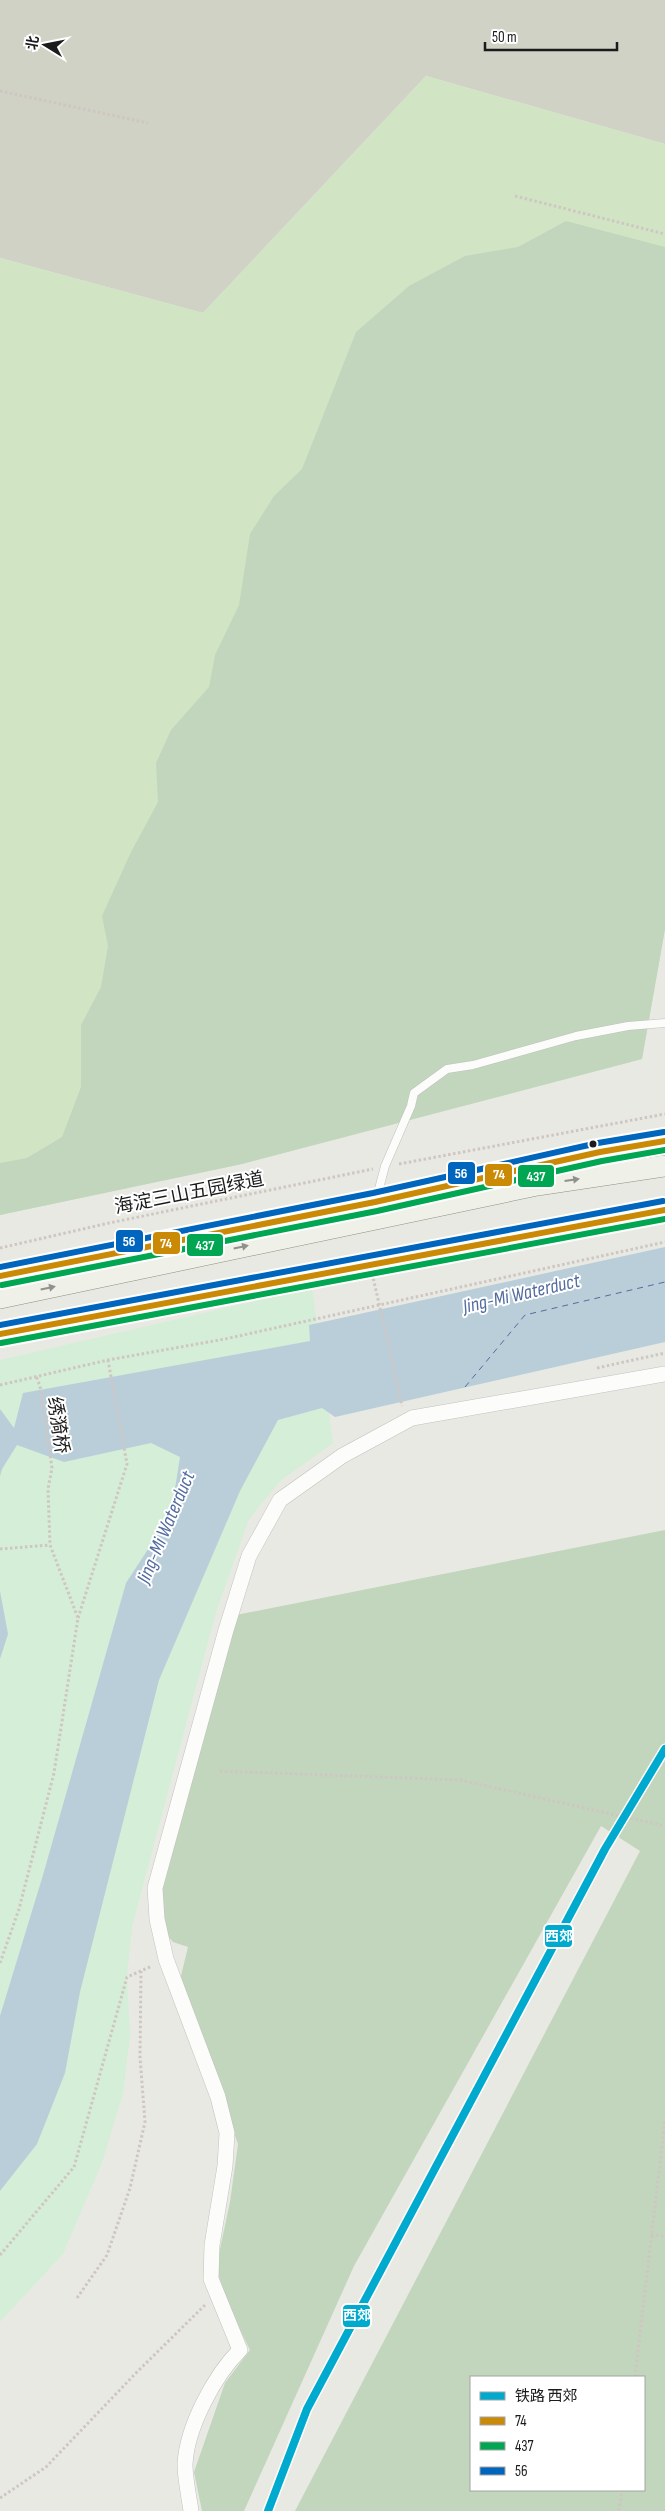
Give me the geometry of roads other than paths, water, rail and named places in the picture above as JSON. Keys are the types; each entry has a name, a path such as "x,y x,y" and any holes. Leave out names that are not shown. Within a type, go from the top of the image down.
{"main road":[{"path":"0,1276 375,1202 600,1152 665,1140"},
{"path":"0,1298 537,1184 665,1166"}],"street":[{"path":"0,1334 94,1319 370,1264 596,1226 665,1210"},
{"path":"191,2511 185,2464 194,2424 226,2365 240,2350 211,2279 212,2244 225,2166 227,2133 218,2097 166,1959 157,1919 155,1888 226,1630 249,1556 280,1500 342,1456 412,1418 665,1374"}],"lane":[{"path":"375,1202 385,1166 411,1106 414,1093 448,1069 473,1065 576,1036 628,1026 665,1023"}],"water":[{"name":"Jing-Mi Waterduct","path":"665,1247 665,1342 335,1417 322,1408 278,1420 240,1491 159,1680 80,1992 65,2073 37,2144 0,2191 0,2016 43,1875 126,1583 171,1514 180,1457 151,1443 64,1462 17,1445 2,1469 0,1476 0,1409 14,1428 23,1393 310,1341 309,1325"},
{"path":"0,1591 8,1634 0,1659"}],"rail line":[{"name":"西郊","path":"268,2511 307,2409 605,1849 665,1749"}]}
